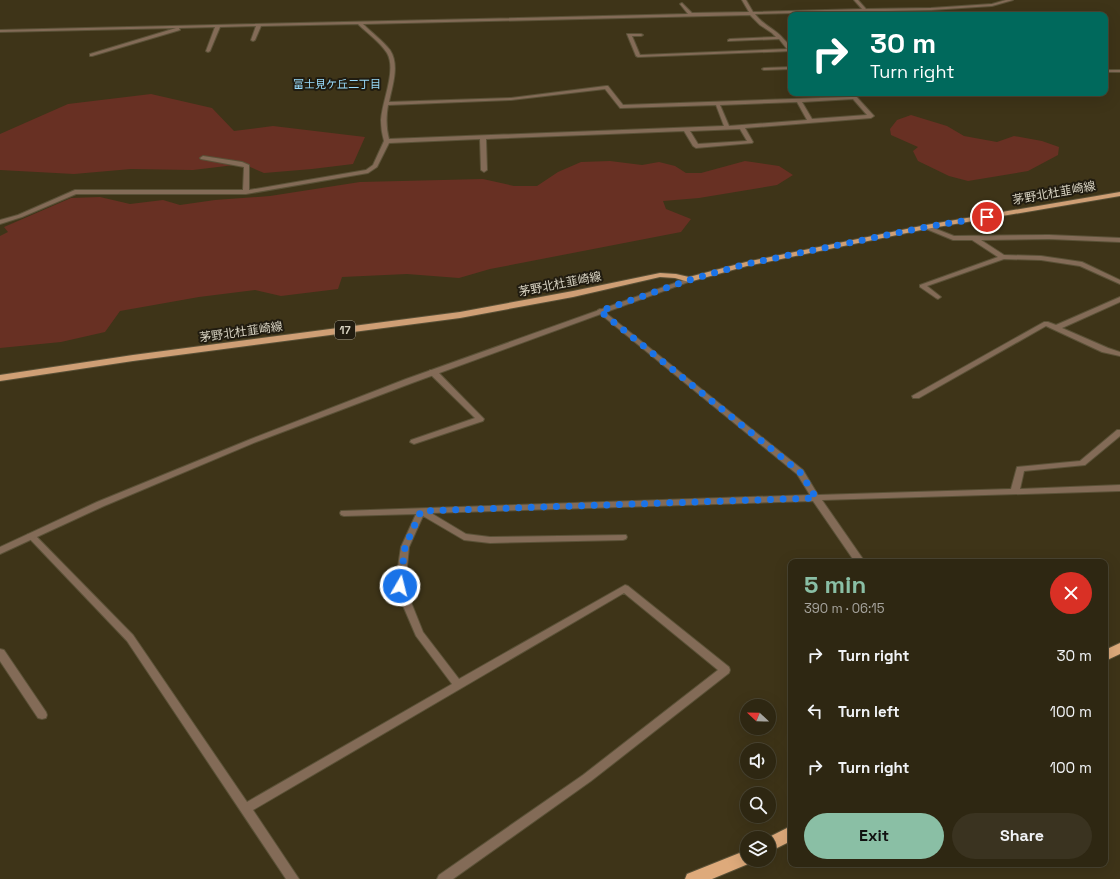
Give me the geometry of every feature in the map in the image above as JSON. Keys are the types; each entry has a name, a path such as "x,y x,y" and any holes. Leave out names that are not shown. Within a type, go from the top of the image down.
{"highway":[{"path":"1108,654 1120,648"},
{"path":"776,841 788,835"},
{"path":"693,879 740,861"}],"main road":[{"name":"茅野北杜韮崎線","path":"0,378 140,357 460,315 573,294 660,275 676,276 689,280 746,264 926,227 1120,194"}],"street":[{"path":"744,0 752,14 761,24 780,38 788,47"},
{"path":"856,0 865,11"},
{"path":"852,12 931,10 984,6 1011,0"},
{"path":"682,4 691,15"},
{"path":"0,30 788,14"},
{"path":"0,222 76,192 246,192 368,171 375,166 387,141 383,126 392,67 390,53 360,23"},
{"path":"253,40 258,25"},
{"path":"208,51 218,26"},
{"path":"92,55 187,27"},
{"path":"641,35 630,35 638,56 788,50"},
{"path":"730,40 780,38"},
{"path":"764,69 788,68"},
{"path":"1108,71 1120,71"},
{"path":"386,104 511,99 606,87 622,108 854,98 871,116 742,127 387,141"},
{"path":"799,101 811,122"},
{"path":"718,105 727,127"},
{"path":"686,129 696,146 750,142 742,127"},
{"path":"483,137 484,170"},
{"path":"203,158 247,166 246,192"},
{"path":"926,227 953,238 1050,237 1120,240"},
{"path":"974,238 1003,257"},
{"path":"938,297 922,286 1003,257 1040,258 1082,264 1120,282"},
{"path":"0,551 127,492 279,430 433,372 689,280"},
{"path":"1056,328 1120,299"},
{"path":"600,311 800,472 858,559"},
{"path":"916,396 1046,323 1105,350 1120,354"},
{"path":"414,442 480,419 433,372"},
{"path":"1015,492 1020,468 1082,463 1120,432"},
{"path":"344,513 1120,488"},
{"path":"421,511 464,537 490,540 623,537"},
{"path":"421,511 405,547 400,586 419,633 458,685"},
{"path":"31,536 130,638 293,879"},
{"path":"245,809 625,588 725,670 587,778 443,879"},
{"path":"0,652 42,715"}],"shaded area":[{"path":"151,94 212,108 234,131 273,126 365,137 353,164 312,169 264,173 243,164 193,170 131,169 74,174 0,170 0,134 68,104"},
{"path":"911,115 947,126 964,136 997,142 1014,136 1042,141 1059,147 1058,155 1028,171 968,181 949,176 918,161 913,151 918,147 891,135 890,129 897,120"},
{"path":"610,161 642,165 659,162 675,166 686,173 701,173 745,161 779,166 793,175 777,185 699,198 663,201 666,209 691,219 681,232 490,269 459,278 407,274 342,277 338,289 281,296 255,290 199,297 120,311 105,332 61,342 0,348 0,236 8,232 4,227 71,198 100,197 130,204 163,200 180,205 215,200 270,196 360,182 483,179 514,186 537,186 558,172 581,162"}],"district":[{"name":"富士見ケ丘二丁目","path":"337,84"}],"route":[{"path":"400,586 405,547 421,511 816,498 800,472 600,311 689,280 746,264 926,227 987,217"}]}
